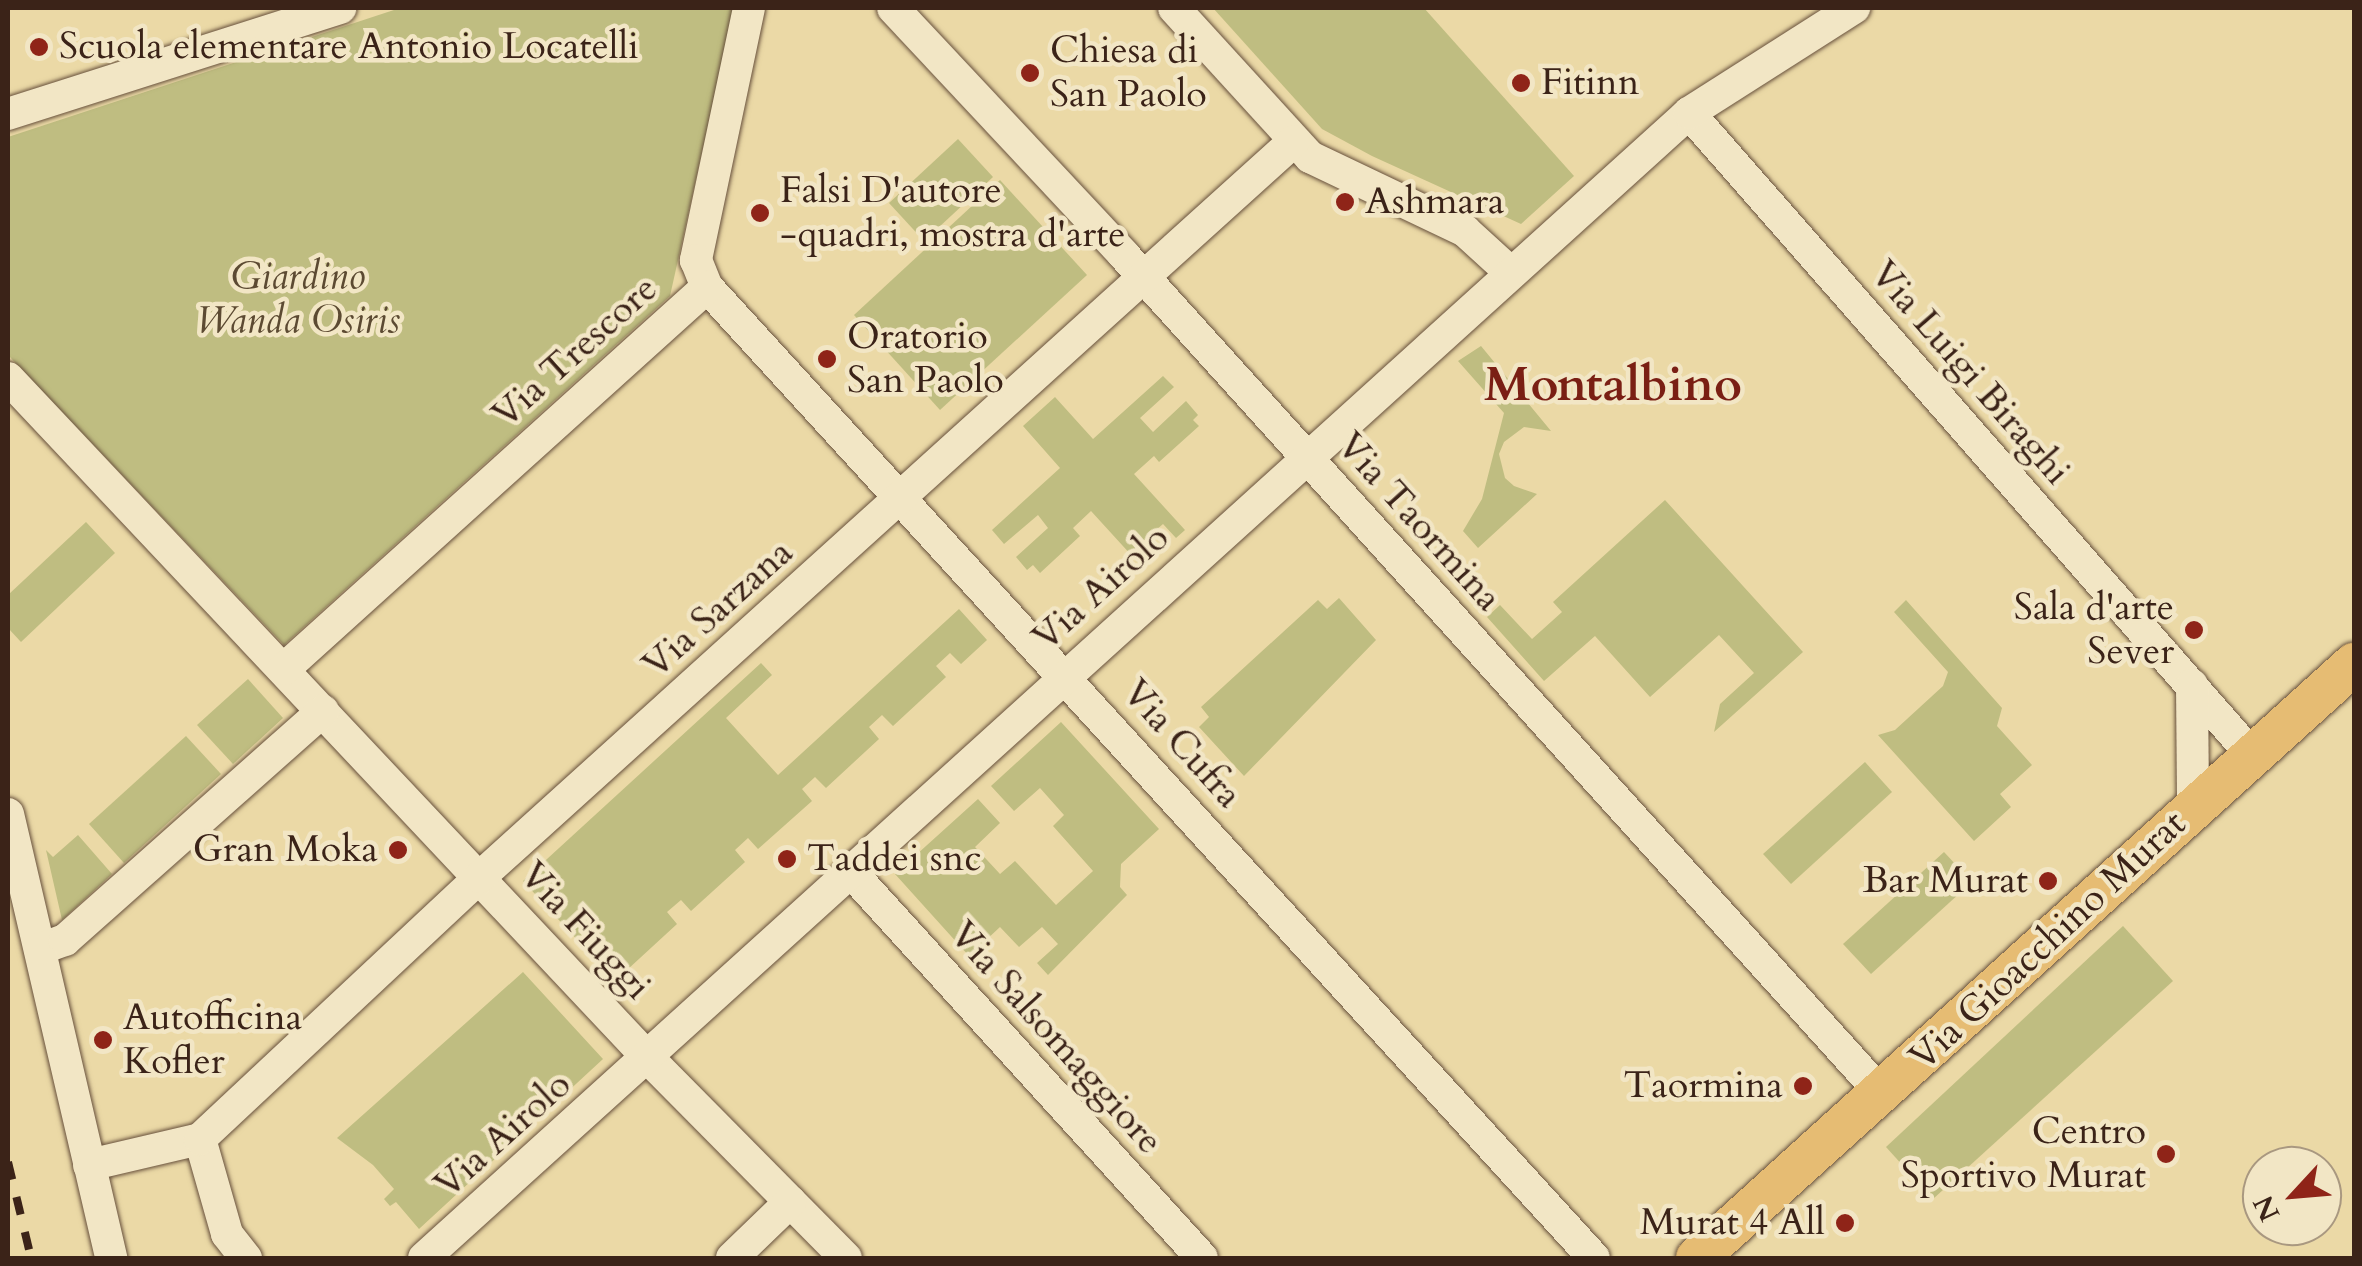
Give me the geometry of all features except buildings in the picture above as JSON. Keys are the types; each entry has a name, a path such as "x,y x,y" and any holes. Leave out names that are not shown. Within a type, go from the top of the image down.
{"main road":[{"name":"Via Gioacchino Murat","path":"1697,1258 2354,664"}],"street":[{"path":"8,114 340,8"},
{"name":"Via Trescore","path":"284,669 708,286 696,260 749,8"},
{"name":"Via Taormina","path":"894,8 1142,276 1882,1094"},
{"path":"1174,8 1294,141 1322,166 1465,231 1511,273"},
{"name":"Via Airolo","path":"424,1258 649,1059 1305,456 1689,112 1854,8"},
{"name":"Via Luigi Biraghi","path":"1689,112 2252,755"},
{"name":"Via Sarzana","path":"200,1139 480,877 1294,141"},
{"name":"Via Cufra","path":"708,286 1594,1258"},
{"name":"Via Fiuggi","path":"8,378 649,1059 846,1258"},
{"path":"2192,685 2193,808"},
{"path":"40,949 65,940 324,711"},
{"path":"8,814 111,1258"},
{"name":"Via Salsomaggiore","path":"850,872 1202,1258"},
{"path":"89,1165 200,1139 227,1234 246,1258"},
{"path":"732,1258 790,1202"}],"green space":[{"name":"Giardino Wanda Osiris","path":"400,8 734,8 670,296 284,645 8,355 8,137"},
{"path":"1213,8 1424,8 1574,176 1521,224 1372,156 1322,129"},
{"path":"958,139 993,177 924,241 889,203"},
{"path":"1000,180 1087,275 940,410 854,315"},
{"path":"1481,346 1551,431 1524,427 1504,442 1499,454 1505,478 1514,486 1537,494 1478,548 1463,531 1482,499 1504,413 1458,361"},
{"path":"1163,376 1174,387 1140,418 1153,432 1186,401 1198,415 1193,420 1199,426 1159,462 1154,456 1134,474 1185,530 1176,538 1163,524 1140,544 1153,559 1143,568 1091,511 1073,528 1080,536 1040,573 1033,565 1027,570 1016,557 1048,528 1038,515 1004,544 992,530 1060,468 1023,426 1055,397 1093,439"},
{"path":"1665,500 1803,652 1714,732 1720,704 1754,673 1719,635 1650,697 1595,636 1544,681 1487,617 1500,605 1532,639 1562,612 1553,602"},
{"path":"86,522 115,553 21,642 8,628 8,595"},
{"path":"1339,598 1376,640 1244,776 1199,727 1209,717 1201,707 1318,600 1327,609"},
{"path":"1906,600 2002,708 1997,726 2032,765 2000,794 2011,807 1974,841 1878,735 1895,730 1943,686 1948,672 1894,612"},
{"path":"959,609 987,640 961,664 950,653 936,666 946,677 893,726 882,715 869,727 879,739 826,788 815,777 802,789 812,801 758,849 748,838 735,850 745,862 691,911 681,900 667,912 677,924 615,981 523,881 761,663 772,675 726,718 778,775"},
{"path":"248,679 283,718 233,764 197,725"},
{"path":"1061,722 1159,829 1121,864 1120,887 1127,895 1048,975 1037,963 1058,944 1042,927 1019,947 1000,927 969,956 895,874 978,799 1000,823 975,847 1000,874 1015,861 1056,905 1093,871 1053,826 1064,815 1040,788 1014,811 991,786"},
{"path":"186,736 221,774 124,863 89,824"},
{"path":"1865,762 1892,792 1791,884 1763,854"},
{"path":"78,835 112,874 62,920 46,850 53,857"},
{"path":"1944,852 1972,882 1871,974 1843,944"},
{"path":"2123,926 2173,981 1933,1199 1886,1147"},
{"path":"523,972 603,1059 419,1229 396,1202 390,1206 384,1199 394,1189 373,1165 337,1138"}],"railway":[{"path":"8,1162 31,1258"}],"place":[{"name":"Scuola elementare Antonio Locatelli","path":"39,47"},
{"name":"Chiesa di San Paolo","path":"1030,73"},
{"name":"Fitinn","path":"1521,83"},
{"name":"Ashmara","path":"1345,202"},
{"name":"Falsi D'autore -quadri, mostra d'arte","path":"760,213"},
{"name":"Oratorio San Paolo","path":"827,359"},
{"name":"Sala d'arte Sever","path":"2194,630"},
{"name":"Gran Moka","path":"398,850"},
{"name":"Taddei snc","path":"787,859"},
{"name":"Bar Murat","path":"2048,881"},
{"name":"Autofficina Kofler","path":"103,1040"},
{"name":"Taormina","path":"1803,1086"},
{"name":"Centro Sportivo Murat","path":"2166,1154"},
{"name":"Murat 4 All","path":"1845,1223"}],"district":[{"name":"Montalbino","path":"1613,385"}]}
